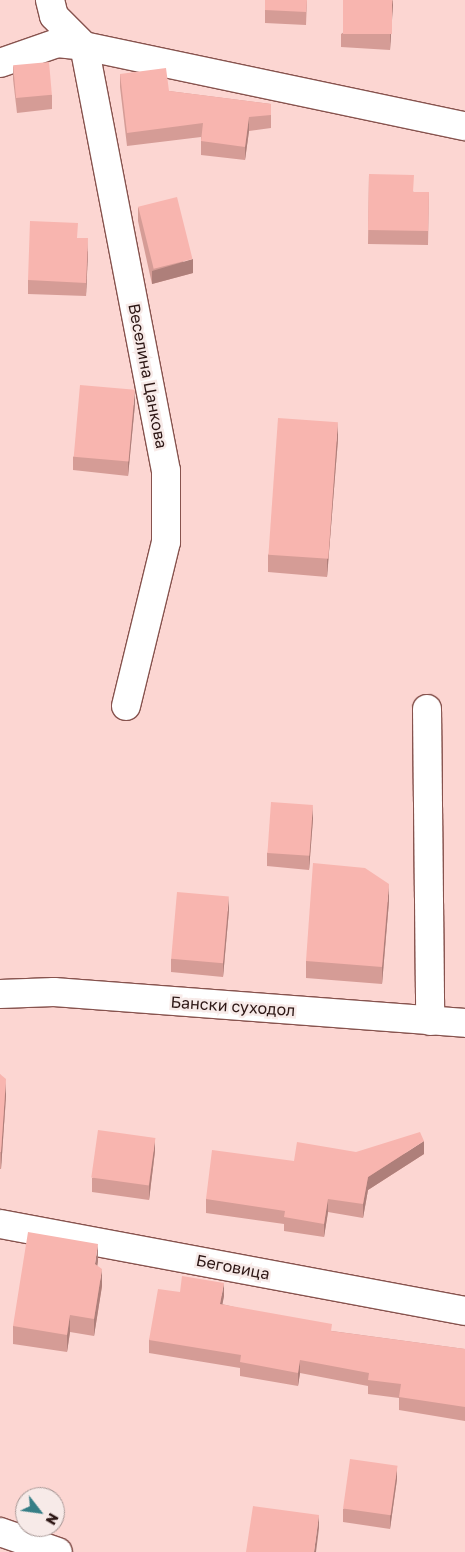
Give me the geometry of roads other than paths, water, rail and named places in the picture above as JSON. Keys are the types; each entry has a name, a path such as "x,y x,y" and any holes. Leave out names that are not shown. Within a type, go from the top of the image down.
{"street":[{"path":"50,0 54,16 84,46"},
{"path":"0,63 57,43 84,46 465,126"},
{"name":"Веселина Цанкова","path":"84,46 166,471 166,542 126,706"},
{"path":"427,709 430,1021"},
{"name":"Бански суходол","path":"0,994 54,992 465,1023"},
{"name":"Беговица","path":"0,1224 465,1311"},
{"path":"0,1532 58,1552"}]}
